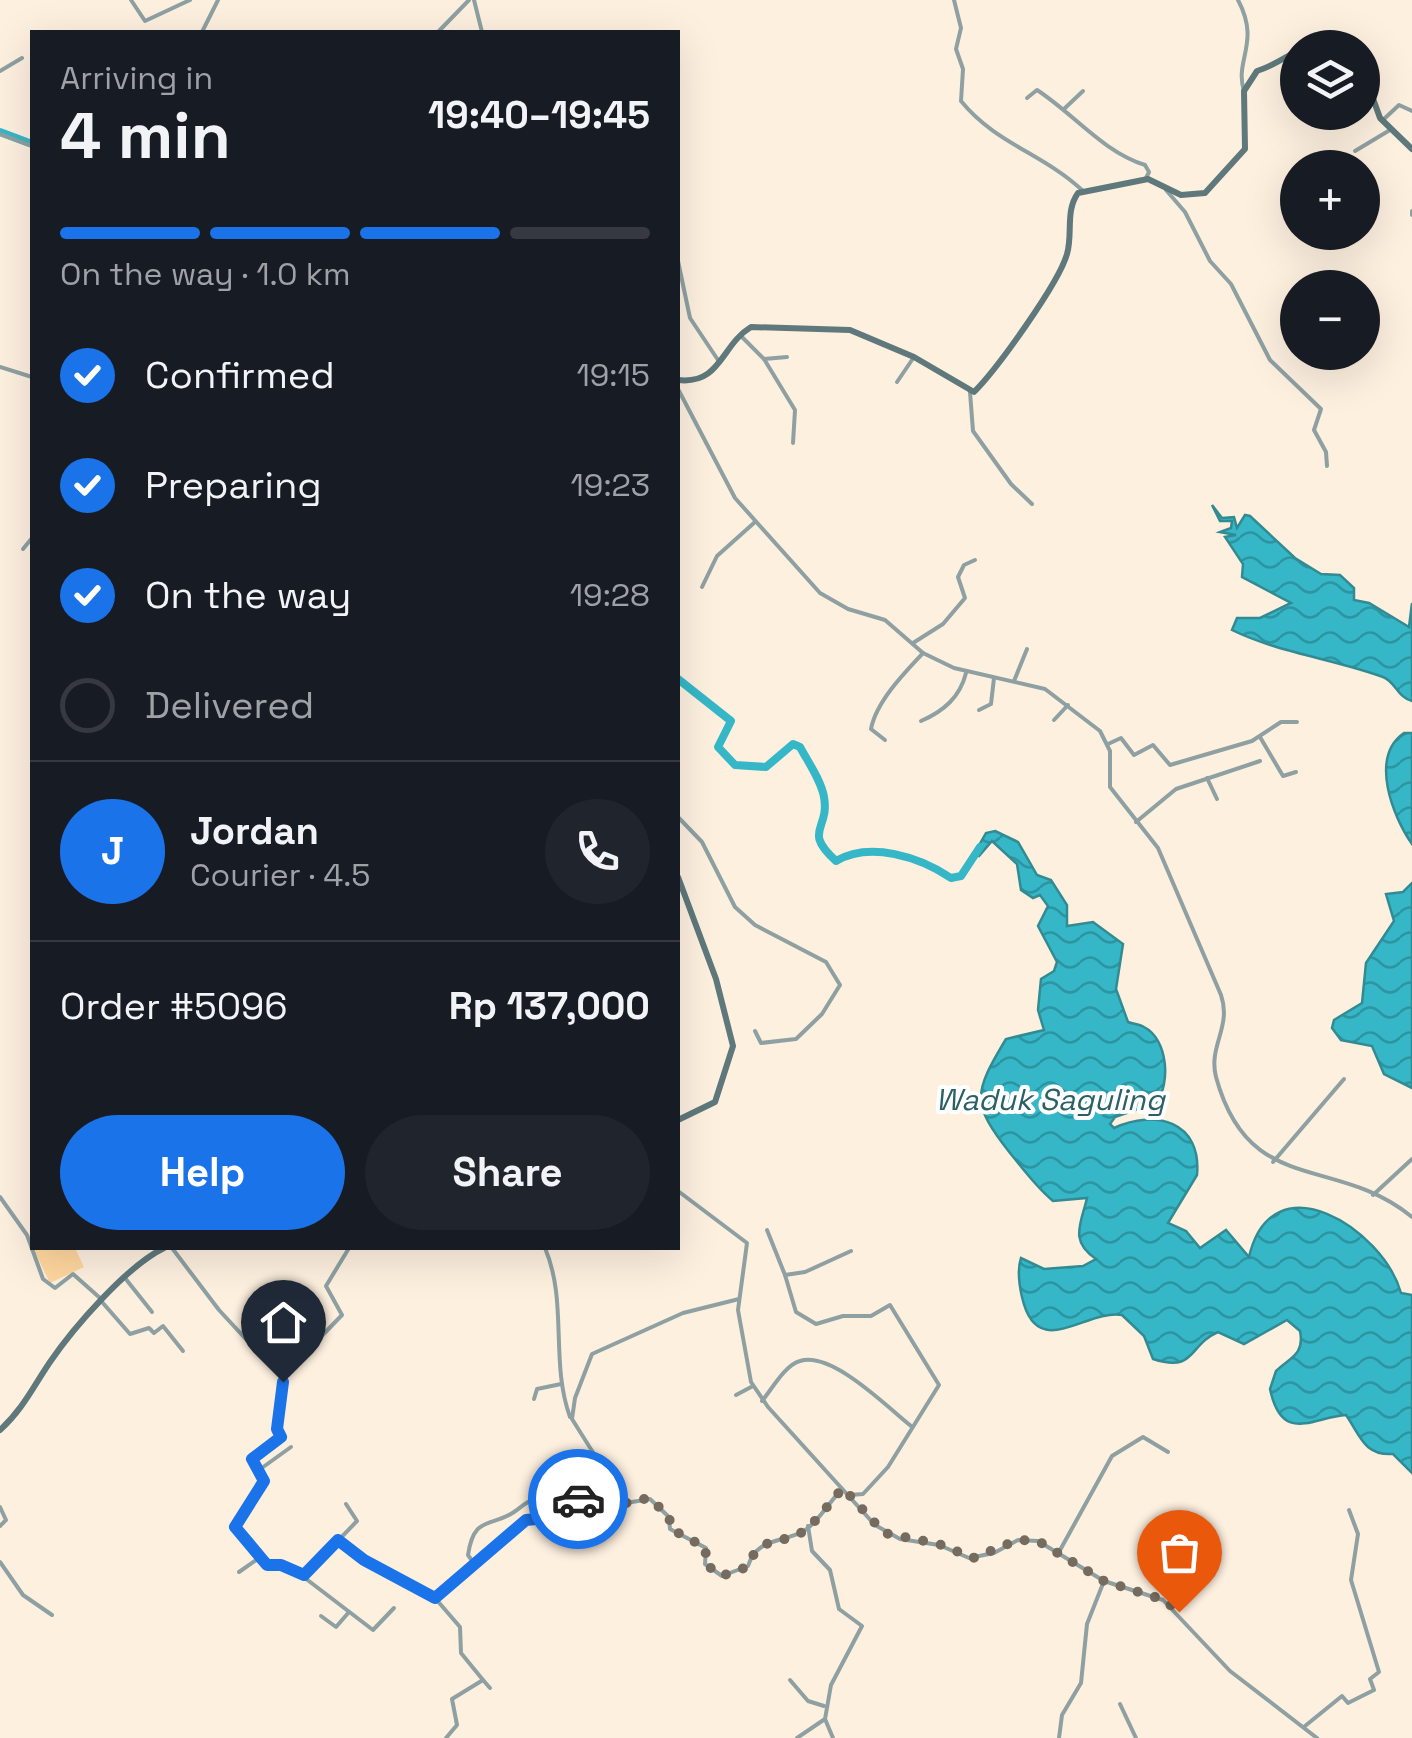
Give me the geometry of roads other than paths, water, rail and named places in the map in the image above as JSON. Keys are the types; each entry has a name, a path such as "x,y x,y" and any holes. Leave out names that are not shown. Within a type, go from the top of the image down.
{"main road":[{"path":"680,380 704,377 720,364 740,334 755,326 836,328 864,335 914,358 970,392 996,368 1064,263 1071,206 1082,190 1145,180 1160,182 1181,195 1198,196 1209,190 1244,149 1244,91 1256,72 1280,60"},
{"path":"1380,117 1412,149"},
{"path":"680,882 716,979 733,1046 715,1102 680,1119"},
{"path":"0,1430 26,1405 50,1363 103,1302 125,1278 161,1250"}],"street":[{"path":"132,0 144,20 190,0"},
{"path":"203,30 218,0"},
{"path":"440,30 472,0 481,30"},
{"path":"954,0 962,28 956,50 963,69 961,101 983,128 997,133 1022,153 1056,166 1082,190"},
{"path":"1238,0 1247,16 1251,40 1241,80 1244,91"},
{"path":"0,71 22,58"},
{"path":"1027,98 1036,90 1123,160 1145,165 1145,180"},
{"path":"1064,109 1083,91"},
{"path":"1382,122 1399,105 1412,111"},
{"path":"1356,150 1390,130"},
{"path":"0,134 30,145"},
{"path":"1160,182 1185,212 1210,261 1231,284 1273,364 1322,408 1314,430 1326,452 1327,466"},
{"path":"680,270 690,318 720,364"},
{"path":"740,334 764,359 795,410 793,443"},
{"path":"764,359 787,357"},
{"path":"897,382 914,358"},
{"path":"0,366 30,376"},
{"path":"680,392 716,454 725,484 820,593 848,609 885,620 923,653 966,672 1045,689 1100,731 1108,744 1109,784 1160,853 1224,1002 1224,1030 1213,1052 1218,1083 1242,1131 1273,1162 1336,1178 1412,1216"},
{"path":"970,392 973,431 1011,484 1032,504"},
{"path":"702,587 717,556 755,522"},
{"path":"23,549 30,540"},
{"path":"913,644 943,624 966,597 958,578 964,565 975,560"},
{"path":"1014,682 1027,650"},
{"path":"885,740 870,726 882,701 923,653"},
{"path":"922,721 944,710 960,693 966,672"},
{"path":"979,710 990,704 994,678"},
{"path":"1054,720 1068,705"},
{"path":"1108,744 1121,738 1134,755 1153,746 1170,765 1260,737 1276,723 1297,722"},
{"path":"1260,737 1282,776 1296,772"},
{"path":"1136,822 1167,794 1260,761"},
{"path":"1207,778 1217,799"},
{"path":"680,819 702,842 735,907 762,929 826,962 840,986 822,1014 795,1040 764,1044 755,1031"},
{"path":"1273,1162 1344,1078"},
{"path":"1373,1195 1412,1159"},
{"path":"680,1193 747,1243 738,1299 744,1359 753,1386 875,1525 900,1539 939,1544 969,1558 994,1553 1023,1539 1059,1552 1104,1581 1169,1604 1230,1671 1317,1738"},
{"path":"0,1197 30,1234"},
{"path":"767,1230 796,1312 809,1323 848,1315 871,1316 887,1305 895,1310 939,1383 877,1480 860,1496 850,1494"},
{"path":"36,1250 50,1287 55,1288 74,1274 130,1334 148,1328 154,1333 163,1326 183,1351"},
{"path":"174,1250 219,1310 282,1379"},
{"path":"348,1250 326,1286 342,1315 282,1379 277,1429 281,1437 253,1457 264,1481 235,1527 259,1558 301,1575 375,1630 394,1608"},
{"path":"546,1250 559,1296 555,1308 563,1362 561,1384 572,1419 604,1470 608,1490 626,1503 650,1498 669,1516 671,1529 706,1548 705,1564 722,1576 747,1567 754,1554 772,1540 808,1526 843,1488"},
{"path":"786,1275 805,1272 851,1252"},
{"path":"125,1278 152,1312"},
{"path":"572,1419 574,1398 594,1351 683,1313 738,1299"},
{"path":"762,1400 792,1366 814,1360 840,1371 911,1426"},
{"path":"534,1398 536,1389 561,1384"},
{"path":"736,1395 753,1386"},
{"path":"1059,1552 1114,1452 1143,1437 1168,1452"},
{"path":"259,1470 291,1447"},
{"path":"435,1598 473,1562 533,1517 552,1515 582,1498 596,1497 608,1490"},
{"path":"473,1562 468,1550 480,1526 536,1498 552,1515"},
{"path":"301,1575 311,1571 358,1519 346,1504"},
{"path":"0,1506 6,1522 0,1526"},
{"path":"522,1506 533,1517"},
{"path":"1304,1726 1342,1696 1348,1703 1374,1690 1370,1679 1380,1672 1351,1580 1358,1534 1349,1510"},
{"path":"808,1526 812,1551 830,1570 839,1610 862,1626 832,1682 826,1706 832,1738"},
{"path":"338,1540 364,1560 435,1598 460,1627 461,1653 490,1688"},
{"path":"239,1572 259,1558"},
{"path":"0,1562 23,1595 52,1615"},
{"path":"1059,1738 1062,1715 1081,1683 1087,1624 1104,1581"},
{"path":"322,1616 336,1626 349,1612"},
{"path":"446,1738 457,1727 452,1699 484,1680"},
{"path":"790,1680 808,1701 826,1706"},
{"path":"1120,1704 1136,1738"},
{"path":"797,1738 826,1718"}],"water":[{"path":"1212,505 1222,518 1234,517 1237,528 1245,515 1250,516 1295,558 1321,574 1340,575 1354,588 1354,600 1369,603 1409,627 1412,603 1412,701 1383,677 1269,645 1232,630 1237,618 1260,618 1291,603 1242,577 1243,564 1225,537 1236,535 1220,532 1231,528 1232,521 1220,521"},
{"path":"1404,733 1412,733 1412,844 1392,803 1386,772 1394,744"},
{"name":"Waduk Saguling","path":"995,831 1018,842 1037,875 1051,880 1067,905 1067,926 1093,922 1123,944 1116,989 1128,1022 1144,1027 1158,1041 1165,1074 1156,1103 1115,1117 1110,1124 1114,1128 1130,1122 1160,1120 1184,1131 1192,1142 1197,1175 1168,1223 1186,1231 1200,1248 1226,1230 1249,1257 1261,1227 1280,1212 1302,1208 1327,1214 1351,1227 1373,1246 1401,1293 1412,1295 1412,1473 1393,1454 1369,1448 1346,1415 1300,1424 1282,1417 1270,1389 1276,1371 1295,1355 1301,1339 1300,1331 1287,1320 1244,1344 1218,1332 1177,1363 1153,1359 1144,1336 1122,1315 1050,1330 1039,1327 1029,1316 1019,1282 1021,1258 1044,1269 1083,1266 1096,1259 1080,1239 1087,1198 1053,1201 1010,1153 983,1109 982,1086 1006,1039 1044,1030 1038,1010 1041,979 1054,971 1057,962 1038,926 1048,906 1040,895 1033,898 1021,890 1017,864 992,841 979,856 974,854 986,833"},
{"path":"1412,883 1412,1088 1384,1074 1372,1046 1341,1040 1332,1028 1334,1020 1362,1003 1366,963 1394,921 1386,894 1403,892"}],"waterway":[{"path":"0,132 30,143"},
{"path":"680,681 731,721 718,747 735,765 766,767 793,744 800,747 824,797 821,843 836,861 864,852 895,854 951,878 961,876 980,847"}]}
